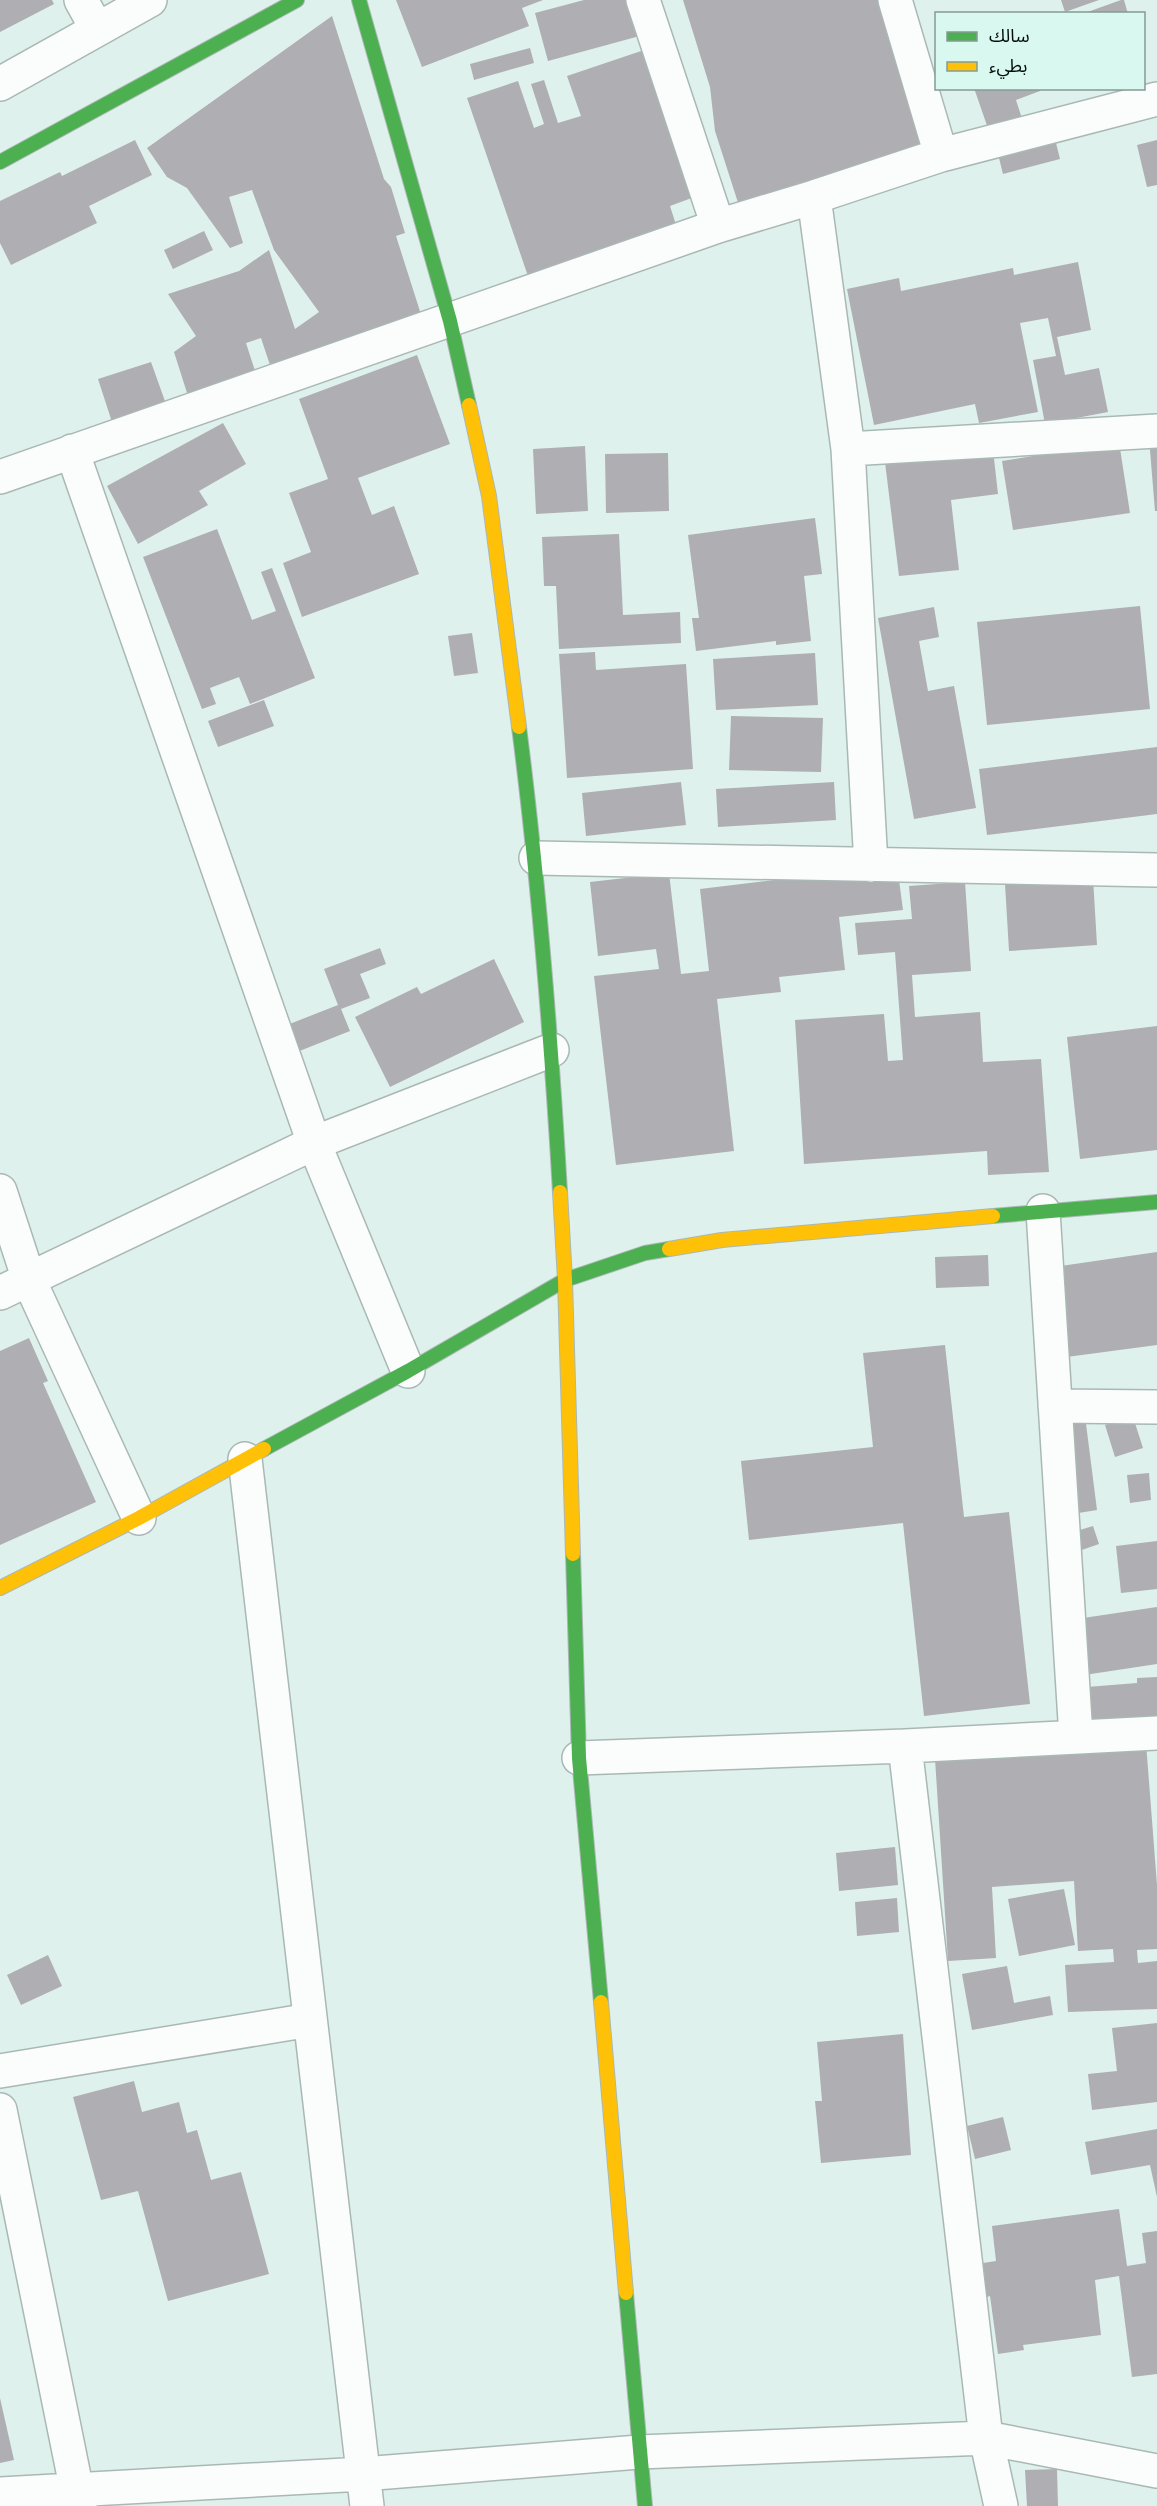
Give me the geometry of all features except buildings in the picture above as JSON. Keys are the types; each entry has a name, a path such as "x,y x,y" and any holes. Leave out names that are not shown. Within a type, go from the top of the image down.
{"street":[{"path":"81,0 97,29"},
{"path":"0,84 150,0"},
{"path":"0,162 297,0"},
{"path":"359,0 450,321 489,496 536,858 552,1050 566,1280 579,1758 645,2506"},
{"path":"643,0 718,226"},
{"path":"895,0 941,155"},
{"path":"0,477 718,226 941,155 1157,99"},
{"path":"814,197 848,449 871,865"},
{"path":"848,449 1157,431"},
{"path":"72,451 314,1143 408,1371"},
{"path":"536,858 1157,870"},
{"path":"0,1293 314,1143 552,1050"},
{"path":"0,1191 29,1280 140,1518"},
{"path":"0,1588 140,1518 408,1371 566,1280 645,1253 722,1240 1157,1202"},
{"path":"1043,1211 1076,1737"},
{"path":"1055,1406 1157,1407"},
{"path":"245,1459 367,2506"},
{"path":"579,1758 905,1746 1157,1733"},
{"path":"905,1746 986,2438 1000,2506"},
{"path":"0,2071 310,2020"},
{"path":"0,2110 79,2498"},
{"path":"0,2494 79,2498 639,2452 986,2438 1157,2471"}],"traffic: fast":[{"path":"0,162 297,0"},
{"path":"359,0 450,321 469,405"},
{"path":"519,727 544,960 560,1192"},
{"path":"993,1216 1157,1202"},
{"path":"264,1449 408,1371 565,1280 645,1253 669,1249"},
{"path":"573,1554 579,1758 601,2002"},
{"path":"626,2293 645,2506"}],"traffic: slow":[{"path":"469,405 489,496 519,727"},
{"path":"560,1192 565,1280 573,1554"},
{"path":"669,1249 722,1240 993,1216"},
{"path":"0,1588 139,1518 264,1449"},
{"path":"601,2002 626,2293"}]}
